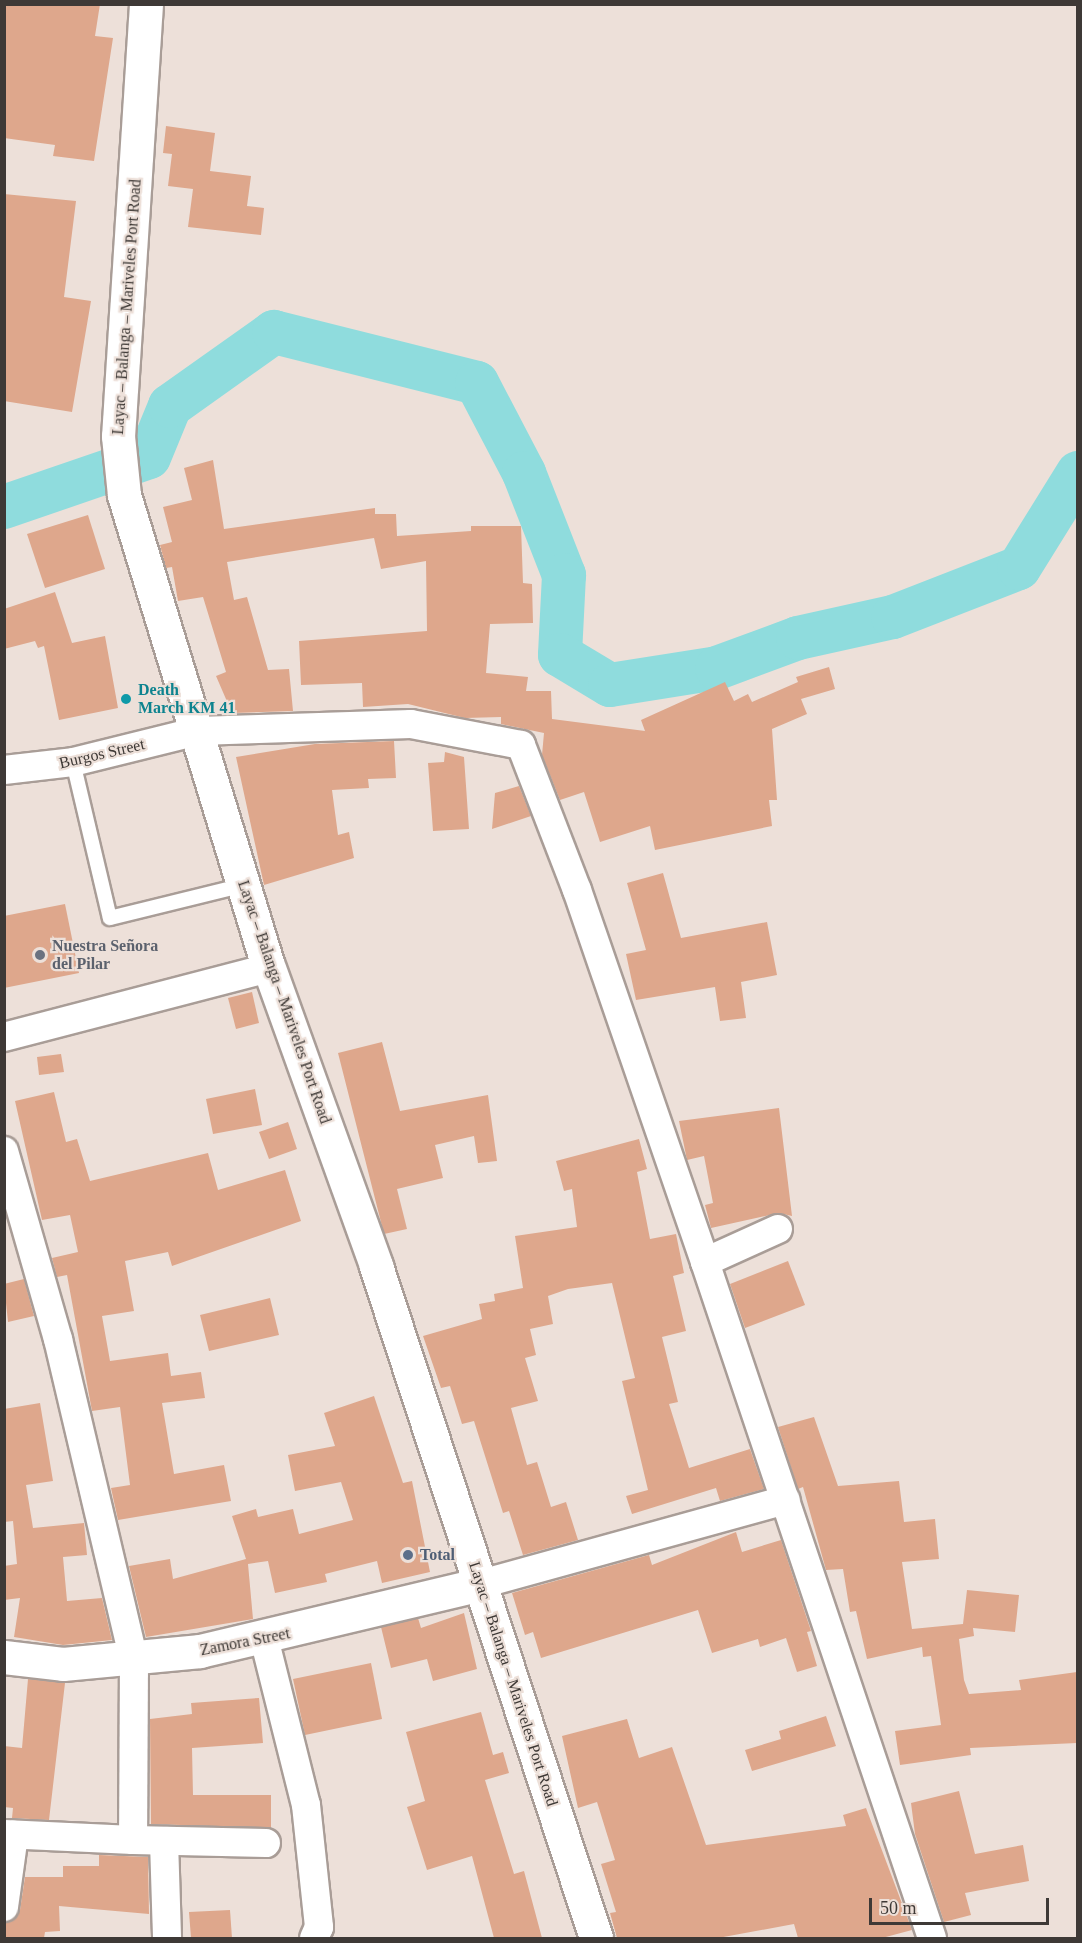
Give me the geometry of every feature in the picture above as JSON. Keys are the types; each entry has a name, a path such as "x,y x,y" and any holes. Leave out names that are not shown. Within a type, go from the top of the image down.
{"main road":[{"name":"Layac – Balanga – Mariveles Port Road","path":"146,4 118,436 124,495 269,968 376,1266 596,1938"},
{"name":"Zamora Street","path":"4,1657 63,1664 134,1660 264,1638 481,1584"}],"street":[{"name":"Burgos Street","path":"4,770 73,762 198,731 411,724 521,745 577,890 705,1262"},
{"path":"4,1037 269,968"},
{"path":"4,1152 58,1339 134,1660 133,1840"},
{"path":"778,1229 705,1262 932,1938"},
{"path":"481,1584 786,1500"},
{"path":"264,1638 313,1849 319,1927 314,1938"},
{"path":"4,1907 9,1834 266,1843"},
{"path":"164,1841 167,1938"}],"lane":[{"path":"73,762 110,918 244,885"}],"building":[{"path":"4,4 100,4 95,36 113,38 94,161 53,156 55,145 4,138"},
{"path":"166,126 215,133 210,171 251,176 247,206 264,208 261,235 188,227 193,189 168,186 172,154 163,153"},
{"path":"4,194 76,201 64,297 91,301 72,412 4,401"},
{"path":"213,460 224,529 375,508 375,514 396,514 397,536 471,531 471,526 521,526 523,583 532,584 533,623 490,624 486,673 528,677 526,691 551,691 552,719 645,731 641,720 725,682 734,701 748,694 752,702 798,682 796,677 829,667 835,689 801,699 807,714 772,729 777,800 769,800 772,826 655,850 650,826 600,842 584,792 560,800 542,755 544,733 501,724 501,717 465,718 408,704 363,707 362,683 301,685 299,641 427,631 426,561 381,569 374,538 227,562 234,600 247,597 268,670 289,669 293,711 232,713 216,676 226,672 203,597 178,601 172,567 166,568 160,545 172,542 163,507 192,500 184,468"},
{"path":"88,515 105,569 45,588 27,534"},
{"path":"55,592 72,643 105,636 118,708 59,720 44,646 38,648 35,641 4,649 4,609"},
{"path":"394,741 396,778 368,779 369,788 332,790 338,835 349,832 354,858 264,885 236,757 315,744"},
{"path":"445,752 464,757 469,829 433,831 428,763 444,762"},
{"path":"519,786 531,816 492,829 495,793"},
{"path":"663,873 681,938 767,922 777,975 741,982 746,1018 720,1021 715,987 636,1000 626,954 646,950 627,883"},
{"name":"Nuestra Señora del Pilar","path":"65,904 79,973 4,988 4,916"},
{"path":"252,992 259,1023 236,1029 228,998"},
{"path":"382,1042 400,1111 488,1095 497,1161 478,1163 474,1136 435,1145 443,1178 397,1189 407,1229 384,1234 338,1053"},
{"path":"61,1054 64,1072 39,1075 37,1057"},
{"path":"255,1089 262,1125 213,1134 206,1099"},
{"path":"54,1092 66,1142 77,1139 90,1181 208,1153 218,1190 285,1170 301,1221 172,1266 168,1252 125,1261 134,1311 102,1316 110,1361 168,1353 171,1376 201,1372 205,1398 162,1403 174,1474 224,1465 231,1501 118,1520 111,1488 130,1485 120,1407 92,1411 67,1275 57,1277 52,1258 78,1252 70,1215 42,1220 15,1101"},
{"path":"779,1108 792,1216 779,1213 711,1228 705,1205 713,1203 704,1156 687,1160 679,1121"},
{"path":"288,1122 297,1149 269,1159 259,1132"},
{"path":"639,1139 647,1169 637,1172 650,1239 676,1234 684,1273 673,1276 686,1331 662,1337 678,1402 669,1404 689,1468 750,1449 764,1489 720,1501 716,1488 632,1514 626,1496 648,1490 622,1381 635,1378 612,1283 568,1289 548,1296 553,1324 530,1329 536,1355 525,1358 538,1401 511,1408 527,1465 537,1462 551,1507 566,1502 578,1540 523,1555 509,1511 503,1513 474,1421 462,1424 450,1386 441,1388 423,1336 482,1319 479,1304 495,1301 494,1294 523,1288 515,1236 577,1227 572,1189 564,1191 556,1161"},
{"path":"788,1261 805,1305 745,1328 730,1284"},
{"path":"24,1279 34,1316 8,1322 4,1284"},
{"path":"270,1298 279,1335 209,1351 200,1315"},
{"path":"374,1396 403,1483 412,1481 430,1572 382,1583 377,1561 325,1574 327,1582 275,1593 268,1561 248,1564 253,1619 146,1637 129,1566 170,1559 173,1579 246,1559 232,1516 256,1509 258,1517 293,1509 299,1534 353,1520 341,1482 295,1491 288,1455 335,1446 324,1413"},
{"path":"40,1403 53,1481 26,1485 33,1528 84,1523 87,1555 63,1557 67,1601 102,1598 112,1640 63,1645 14,1637 20,1598 4,1600 4,1566 17,1564 13,1521 4,1522 4,1409"},
{"path":"814,1417 838,1486 899,1481 904,1522 935,1519 939,1559 902,1562 912,1629 963,1624 967,1590 1019,1595 1015,1632 973,1628 974,1636 959,1639 964,1680 969,1694 1021,1690 1019,1680 1077,1672 1077,1743 970,1748 971,1755 900,1765 895,1731 941,1725 931,1656 923,1657 922,1647 867,1659 856,1611 850,1612 843,1569 826,1570 803,1487 798,1489 778,1427"},
{"path":"736,1532 742,1552 781,1540 811,1631 807,1632 817,1666 797,1672 786,1638 760,1647 758,1639 712,1653 698,1610 541,1658 533,1632 525,1635 512,1593 649,1555 652,1565"},
{"path":"464,1613 477,1669 433,1681 427,1659 391,1668 381,1627 418,1618 421,1628"},
{"path":"371,1663 382,1719 305,1735 293,1679"},
{"path":"28,1679 65,1683 49,1820 12,1818 13,1808 4,1807 4,1746 22,1748"},
{"path":"259,1698 263,1743 192,1748 193,1795 271,1795 271,1828 151,1824 150,1719 192,1714 191,1703"},
{"path":"481,1712 493,1755 503,1752 509,1773 485,1780 514,1874 524,1871 542,1938 494,1938 472,1856 427,1870 407,1807 425,1801 406,1732"},
{"path":"826,1716 836,1746 752,1771 745,1750 781,1739 779,1731"},
{"path":"627,1719 639,1758 672,1747 706,1845 846,1826 843,1815 866,1808 912,1930 882,1938 798,1938 794,1924 718,1938 617,1938 610,1913 616,1912 601,1864 615,1860 597,1802 578,1808 562,1736"},
{"path":"959,1791 975,1854 1023,1845 1029,1881 965,1893 971,1915 944,1922 915,1834 911,1803"},
{"path":"99,1855 148,1857 149,1914 59,1906 60,1931 45,1932 44,1938 5,1938 5,1923 20,1910 25,1877 63,1877 63,1866 99,1866"},
{"path":"230,1910 232,1938 191,1938 189,1912"}],"waterway":[{"path":"4,507 149,457 170,406 274,332 477,383 524,473 564,575 560,655 610,685 717,668 798,638 893,617 1019,568 1078,473"}],"place":[{"name":"Death March KM 41","path":"126,699"},
{"name":"Nuestra Señora del Pilar","path":"40,955"},
{"name":"Total","path":"408,1555"}]}
